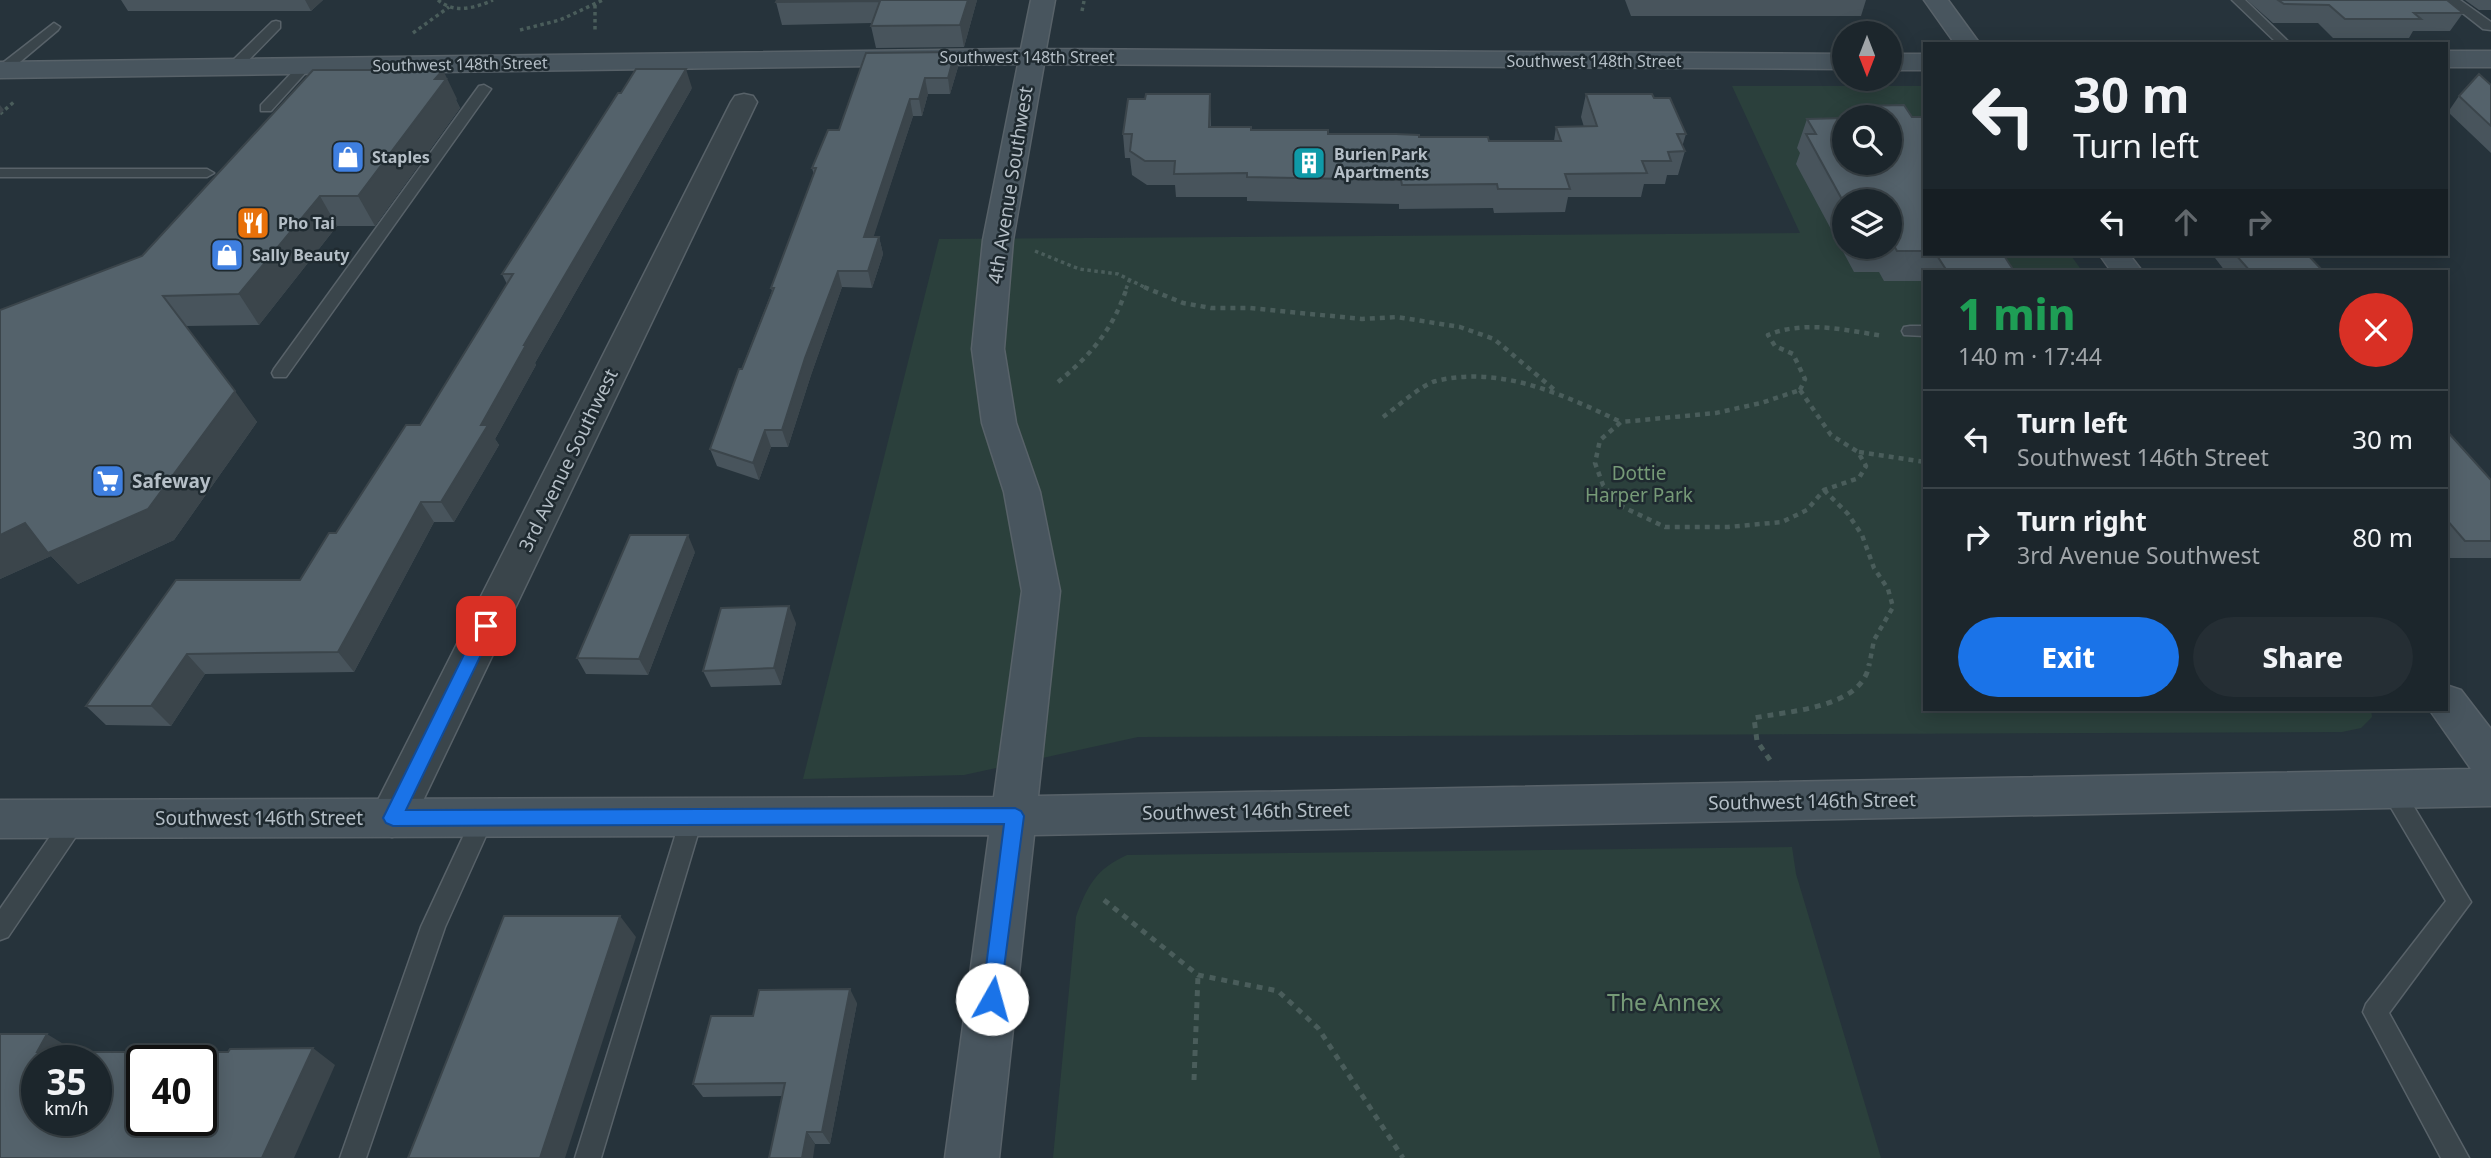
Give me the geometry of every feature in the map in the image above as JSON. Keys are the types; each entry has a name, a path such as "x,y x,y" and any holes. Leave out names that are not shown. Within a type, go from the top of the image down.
{"street":[{"name":"4th Avenue Southwest","path":"972,1158 1041,591 1022,492 999,424 988,349 998,240 1043,0"},
{"path":"1936,0 1967,42"},
{"name":"Southwest 148th Street","path":"1,69 1032,56 1832,61"},
{"path":"2448,60 2489,61"},
{"path":"1902,62 1923,62"},
{"name":"3rd Avenue Southwest","path":"393,818 744,102"},
{"path":"2116,256 2126,270"},
{"path":"2448,705 2491,762"},
{"name":"Southwest 146th Street","path":"0,819 1015,816 2491,788"}],"lane":[{"path":"2238,0 2283,42"},
{"path":"2452,0 2487,26 2491,26"},
{"path":"234,67 276,25"},
{"path":"1,69 54,27"},
{"path":"266,108 305,66"},
{"path":"280,373 484,89"},
{"path":"0,173 207,173"},
{"path":"2391,789 2459,902 2375,1012 2456,1158"},
{"path":"588,1158 692,817"},
{"path":"353,1158 433,927 483,818"},
{"path":"0,929 75,819"}],"path":[{"path":"438,0 449,7 474,6 493,0"},
{"path":"515,32 560,20 603,0"},
{"path":"1082,11 1084,1"},
{"path":"594,37 595,5"},
{"path":"409,39 449,7"},
{"path":"0,114 19,98"},
{"path":"998,240 1032,249 1079,269 1118,274 1184,303 1211,308 1250,308 1362,319 1397,317 1460,327 1494,339 1557,392"},
{"path":"1058,382 1104,340 1121,310 1129,281"},
{"path":"1383,416 1434,381 1491,377 1557,392 1621,422 1716,413 1761,403 1800,390 1805,379 1793,354 1775,346 1768,335 1778,329 1841,330 1890,337"},
{"path":"1800,390 1831,435 1858,452 1923,462"},
{"path":"1621,422 1600,440 1595,463 1602,485 1623,507 1665,527 1728,527 1782,522 1807,510 1824,490 1859,478 1866,466 1858,452"},
{"path":"1757,741 1754,718 1831,703 1862,686 1869,670 1878,629 1893,607 1888,589 1874,568 1862,534 1848,514 1824,490"},
{"path":"1104,900 1198,975 1278,991 1318,1028 1403,1158"},
{"path":"1194,1080 1198,975"}],"green space":[{"name":"Dottie Harper Park","path":"1732,86 1832,86 1832,91 1902,91 1902,86 1923,86 1923,256 2071,256 2081,270 1923,270 1923,711 2371,711 2372,717 2361,728 2342,732 1138,737 964,775 803,779 939,239 1800,233"},
{"name":"The Annex","path":"1792,847 1796,874 1881,1158 1053,1158 1076,917 1094,880 1108,866 1127,855"}],"building":[{"path":"968,0 960,25 871,26 880,1 776,2"},
{"path":"2278,0 2447,0 2463,13 2414,13 2421,19 2345,19 2329,5 2284,4"},
{"path":"955,52 948,78 925,78 919,99 910,99 864,237 879,237 868,271 838,271 805,358 782,430 765,430 753,463 710,449 739,369 742,369 774,288 771,288 816,168 812,168 828,130 839,130 866,53"},
{"path":"636,69 686,69 524,345 481,425 488,425 441,502 421,502 338,652 187,654 151,706 86,706 176,580 300,580 329,533 336,533 406,425 420,425 513,274 502,274"},
{"path":"313,70 443,70 435,79 446,79 358,196 320,196 239,294 163,296 235,391 148,509 48,553 25,523 0,535 0,310 142,256"},
{"path":"2479,74 2491,85 2491,126 2459,96"},
{"path":"1146,94 1210,94 1209,127 1328,130 1328,134 1488,137 1489,141 1561,141 1556,127 1597,126 1586,94 1652,94 1654,98 1670,98 1686,134 1677,134 1685,151 1668,152 1671,161 1642,161 1647,173 1565,174 1570,189 1498,189 1497,184 1402,185 1401,180 1247,177 1247,173 1174,174 1175,161 1145,161 1130,151 1132,134 1123,134 1128,99 1145,99"},
{"path":"1902,105 1912,117 1923,117 1923,251 1902,251 1902,189 1836,189 1806,134 1816,134 1807,119 1832,118 1832,175 1902,175"},
{"path":"1937,256 2004,256 2013,270 1946,270"},
{"path":"2237,256 2309,256 2322,270 2249,270"},
{"path":"2448,432 2491,480 2491,541 2465,541 2448,521"},
{"path":"630,535 688,535 639,659 577,658"},
{"path":"789,606 774,668 703,671 721,608"},
{"path":"504,916 620,916 540,1158 408,1158"},
{"path":"850,989 822,1132 807,1132 802,1158 769,1158 785,1083 693,1084 711,1016 753,1016 759,990"},
{"path":"0,1034 47,1034 41,1045 21,1045 21,1136 112,1136 112,1052 126,1052 126,1136 217,1136 217,1052 228,1052 230,1049 313,1048 262,1158 0,1158"}],"place":[{"name":"Staples","path":"348,157"},
{"name":"Burien Park Apartments","path":"1309,163"},
{"name":"Pho Tai","path":"253,223"},
{"name":"Sally Beauty","path":"227,255"},
{"name":"Safeway","path":"108,481"}],"route":[{"path":"486,626 393,818 1015,816 992,999"}]}
